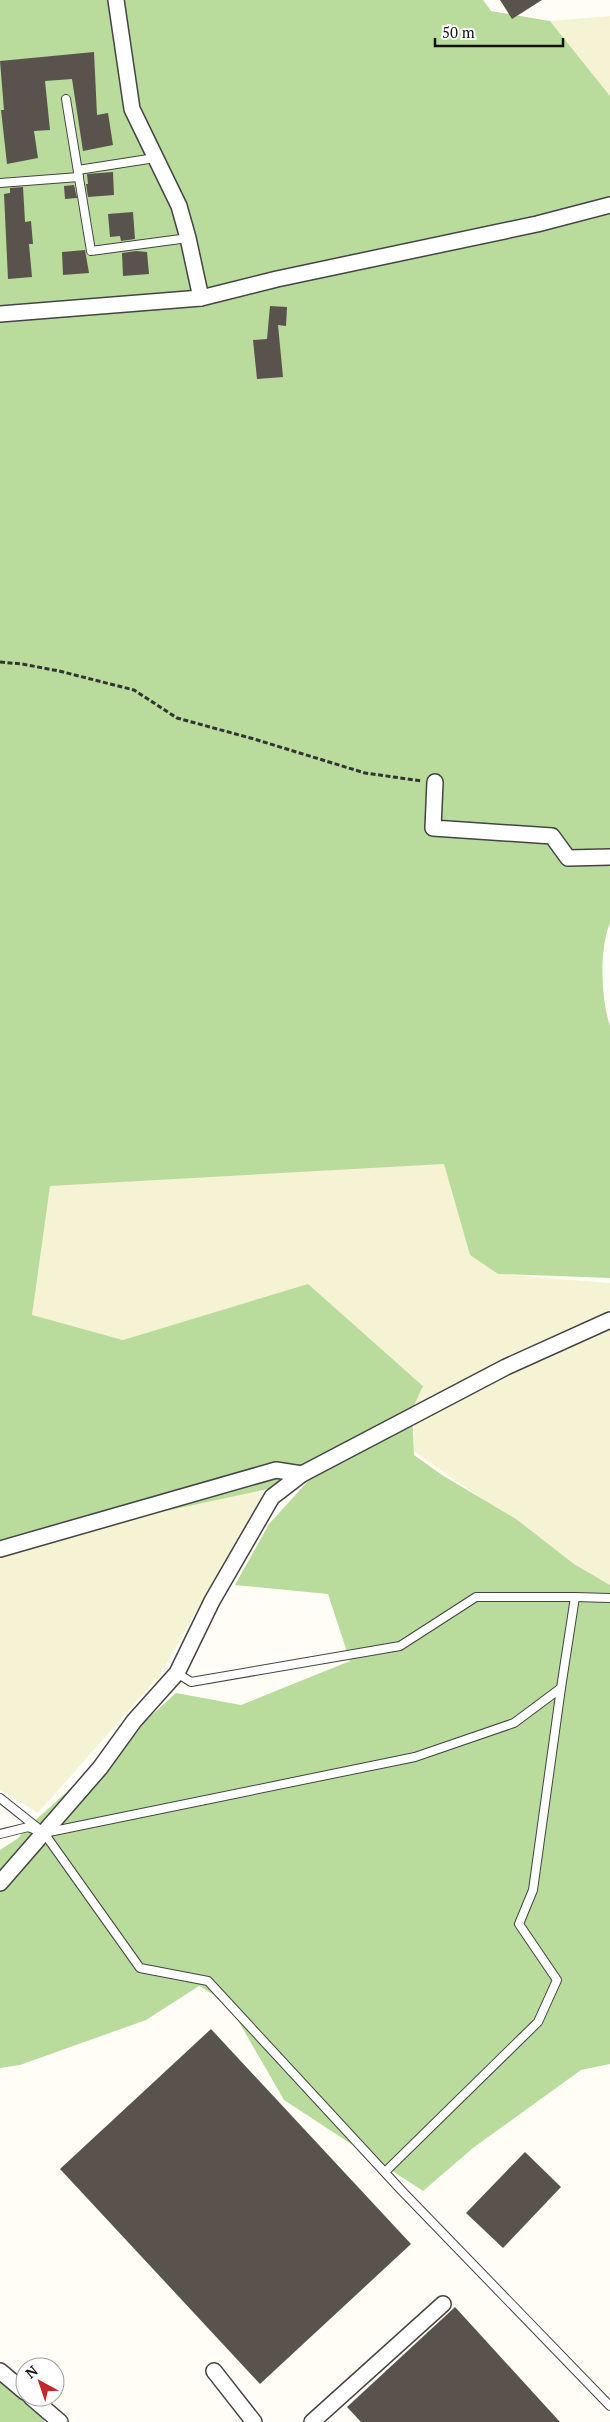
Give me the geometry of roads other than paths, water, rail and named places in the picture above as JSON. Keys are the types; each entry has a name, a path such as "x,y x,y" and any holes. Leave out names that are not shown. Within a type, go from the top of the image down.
{"street":[{"path":"116,0 132,109 179,206 201,298"},
{"path":"0,314 201,298 277,279 537,224 610,205"},
{"path":"436,782 433,828 552,836 568,858 610,857"},
{"path":"0,1883 100,1768 134,1721 177,1673 212,1601 272,1497 302,1474 506,1367 610,1320"},
{"path":"0,1549 276,1470 302,1474"},
{"path":"312,2422 443,2304"},
{"path":"0,2371 15,2384"},
{"path":"214,2371 254,2422"},
{"path":"43,2407 60,2422"}],"lane":[{"path":"66,99 91,250 188,238"},
{"path":"0,183 78,173 155,158"},
{"path":"385,2172 538,2022 557,1980 519,1924 533,1890 560,1688 575,1597"},
{"path":"177,1673 191,1682 400,1646 476,1598 610,1598"},
{"path":"0,1834 28,1827 44,1833 415,1757 514,1723 560,1688"},
{"path":"0,1798 44,1833 140,1968 208,1981 385,2172 610,2406"}]}
